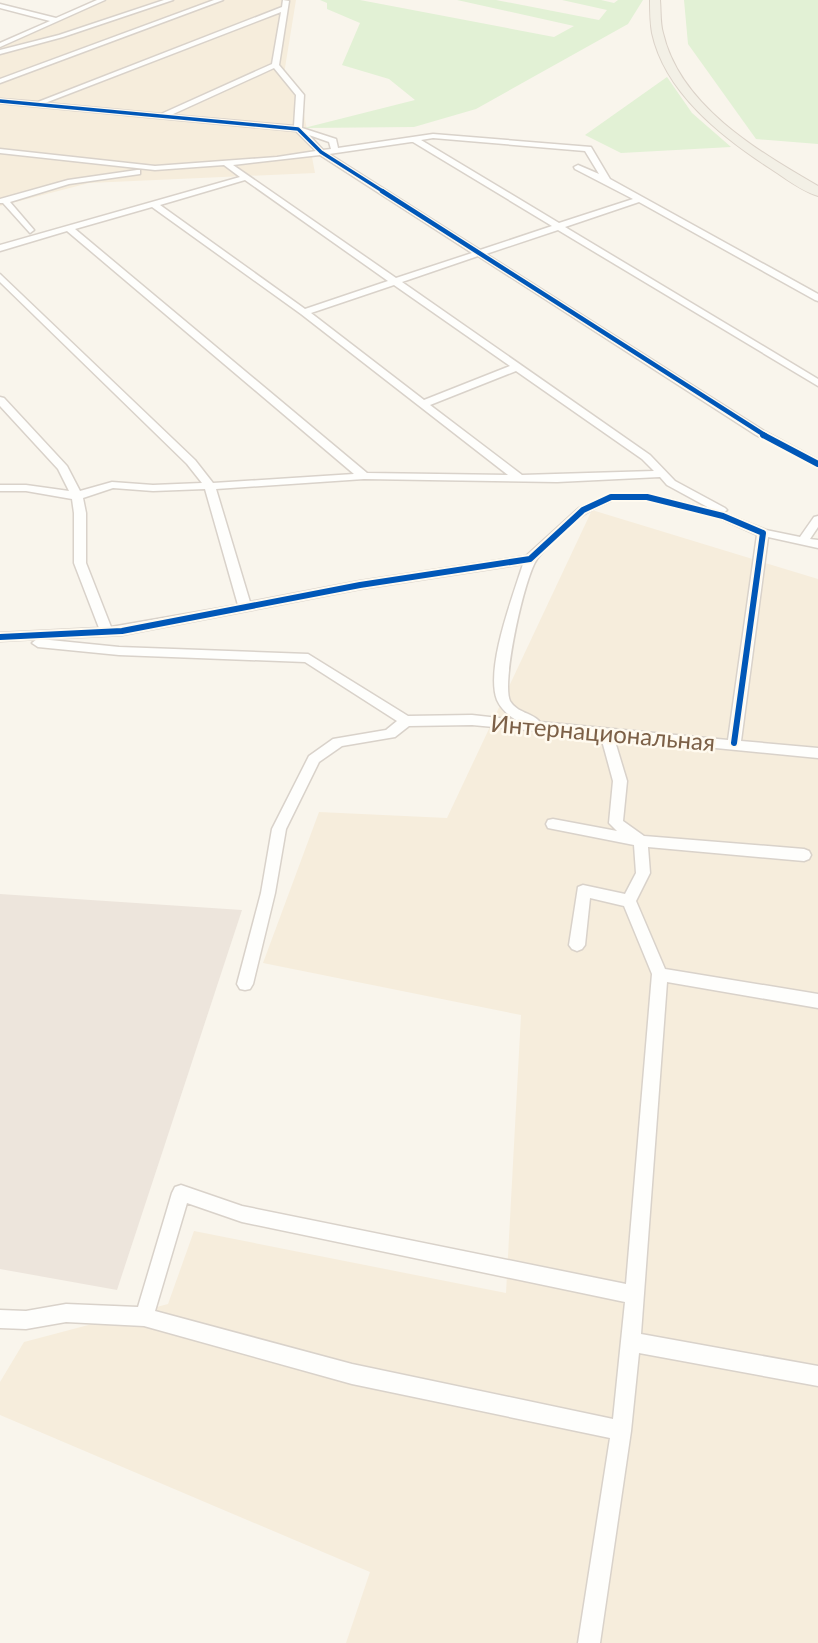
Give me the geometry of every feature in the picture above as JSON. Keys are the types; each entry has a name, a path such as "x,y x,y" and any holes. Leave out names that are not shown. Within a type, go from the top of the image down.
{"main road":[{"path":"655,0 657,40 682,85 722,126 765,160 818,192"}],"street":[{"path":"1,47 102,0"},
{"path":"1,47 61,36 170,0"},
{"path":"0,81 220,0"},
{"path":"275,65 286,4"},
{"path":"37,103 286,4"},
{"path":"0,6 56,20"},
{"path":"162,116 275,65"},
{"path":"275,65 300,95 299,130 321,152 760,433 818,464"},
{"path":"0,100 299,130 334,145"},
{"path":"0,151 155,167 321,152 334,145 415,140 433,136 588,149 607,181"},
{"path":"415,140 818,383"},
{"path":"224,162 646,457 671,483 763,533"},
{"path":"578,167 818,298"},
{"path":"30,230 3,201 68,182 136,172"},
{"path":"0,248 247,177"},
{"path":"304,312 640,199"},
{"path":"154,204 304,312 519,478"},
{"path":"68,228 364,476"},
{"path":"0,277 191,462 210,486 245,607"},
{"path":"423,404 517,366"},
{"path":"0,400 63,468 77,496 80,513 80,563 107,632"},
{"path":"0,488 26,488 77,496 112,485 153,488 210,486 364,476 519,478 663,474"},
{"path":"546,727 518,716 503,700 499,670 530,559 583,510 611,497 647,496 723,516 763,533 804,539 818,544"},
{"path":"804,539 818,519"},
{"path":"734,743 763,533"},
{"path":"0,638 107,632 360,585 530,559"},
{"path":"0,638 119,651 308,659 406,721 390,734 338,742 314,759 279,830 268,892 245,984"},
{"name":"Интернациональная","path":"406,721 472,720 818,753"},
{"path":"606,732 620,781 616,823 641,841"},
{"path":"552,824 641,841 804,855"},
{"path":"628,901 643,873 641,841"},
{"path":"577,945 583,891 628,901"},
{"path":"589,1643 621,1430 631,1342 660,974 628,901"},
{"path":"660,974 818,1001"},
{"path":"144,1317 181,1193 242,1214 635,1295"},
{"path":"0,1320 26,1320 66,1312 144,1317 352,1374 621,1430"},
{"path":"631,1342 818,1376"}],"shaded area":[{"path":"107,0 296,0 284,74 301,98 315,173 89,183 0,206 0,47"},
{"path":"592,510 818,579 818,1643 346,1643 370,1572 0,1415 0,1382 24,1342 168,1304 194,1231 506,1293 521,1015 263,963 319,812 447,818"},
{"path":"0,894 242,910 117,1290 0,1269"}],"green space":[{"path":"320,0 360,0 554,37 574,26 457,0 496,0 599,20 607,10 562,0 601,0 614,3 618,0 643,0 628,24 476,109 414,127 304,128 415,100 389,79 342,65 360,23 327,9 327,3"},
{"path":"684,0 818,0 818,144 756,139 688,44"},
{"path":"667,77 692,113 731,147 621,153 585,135"}],"cycle path":[{"path":"0,101 298,129 321,152 760,433 818,464"},
{"path":"0,637 122,631 360,585 530,559 583,510 611,497 647,497 723,516 763,533 734,743"}]}
